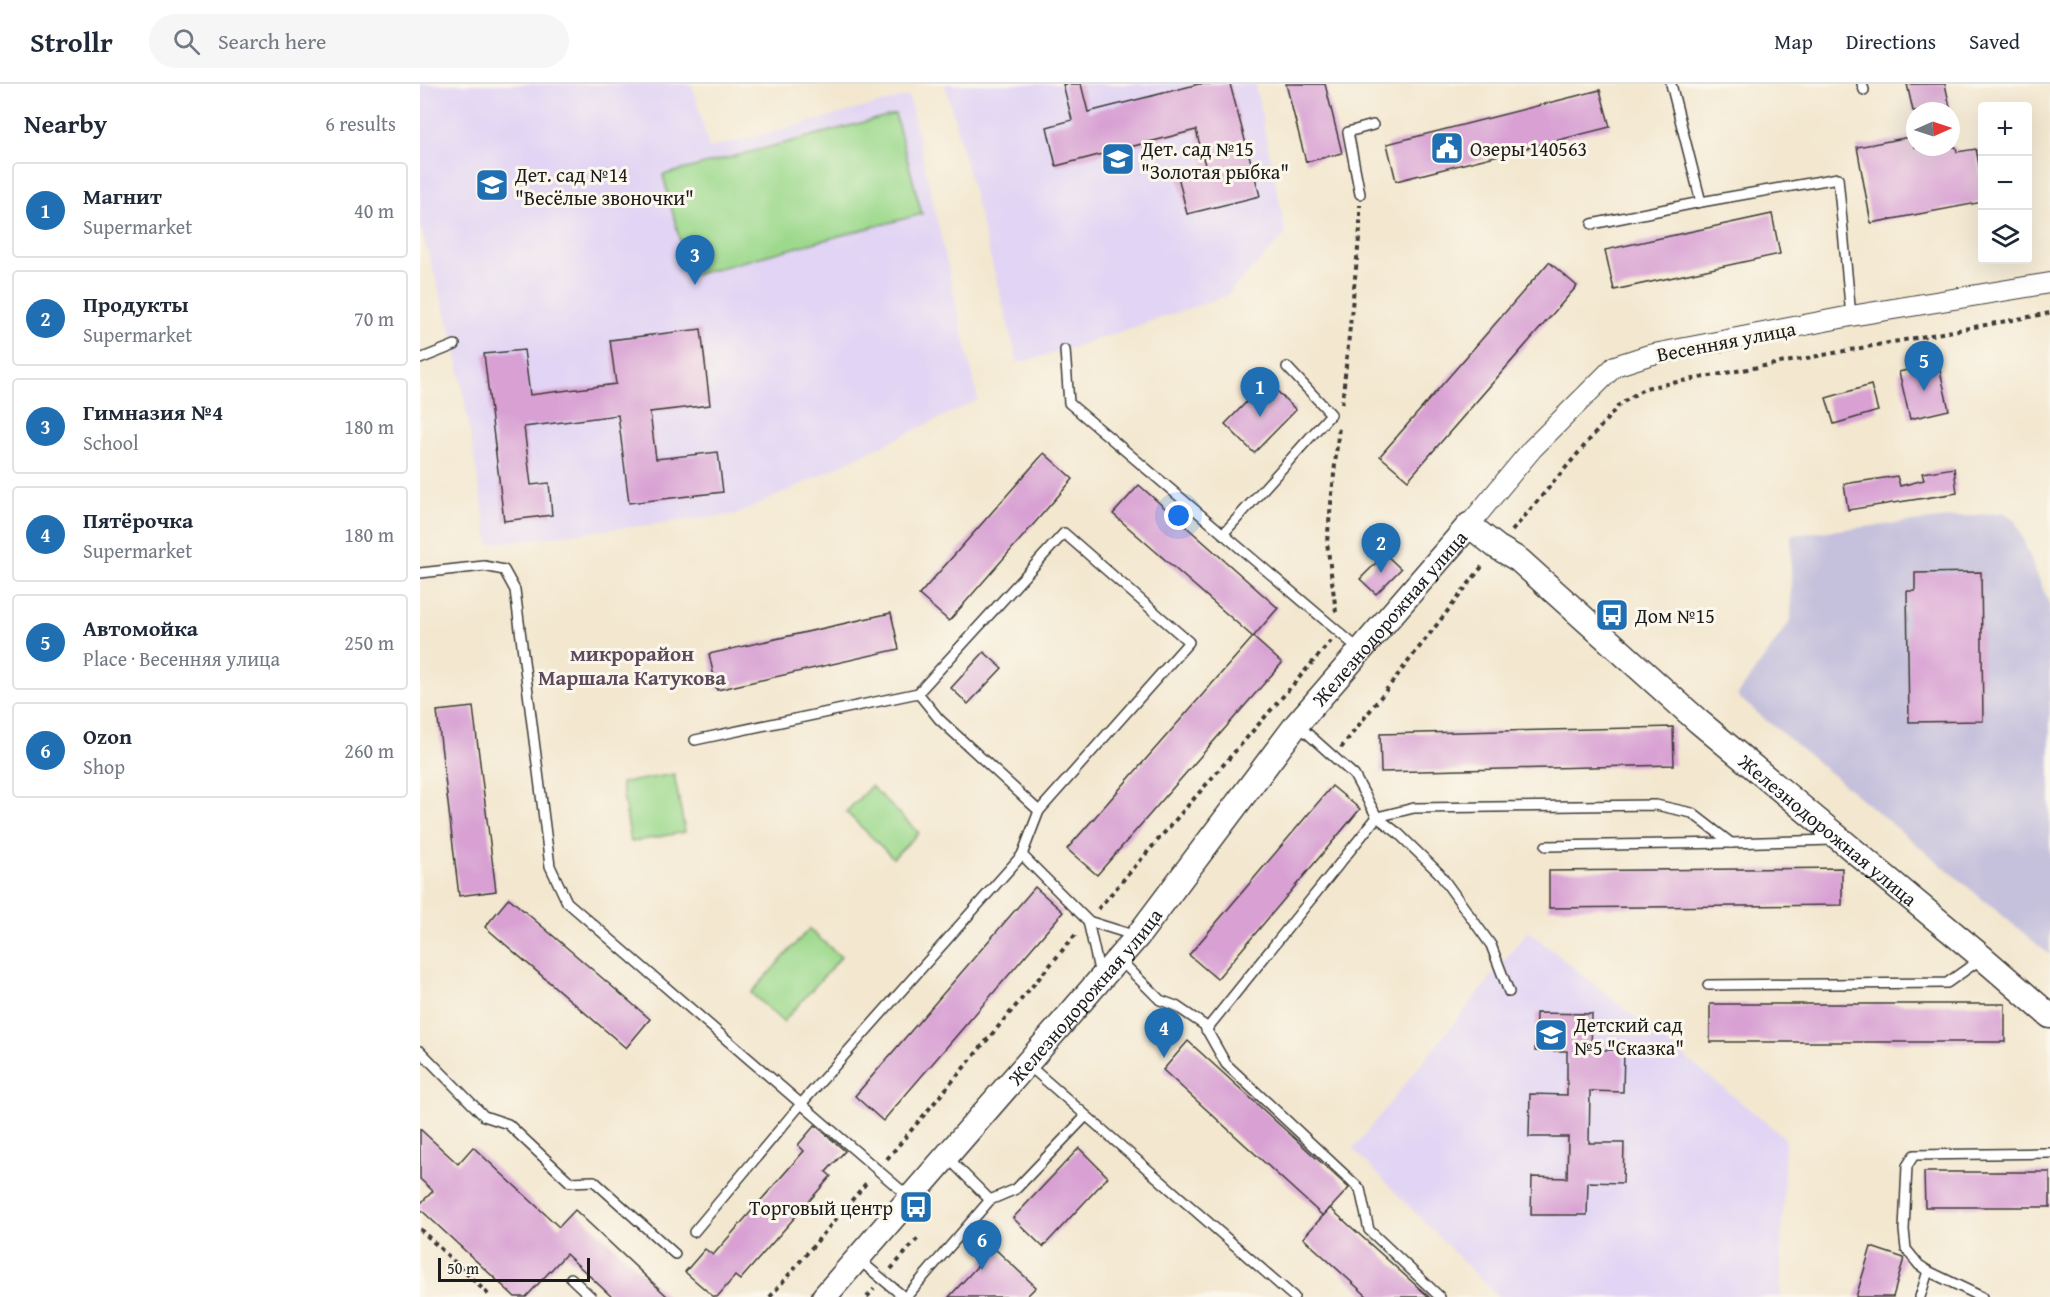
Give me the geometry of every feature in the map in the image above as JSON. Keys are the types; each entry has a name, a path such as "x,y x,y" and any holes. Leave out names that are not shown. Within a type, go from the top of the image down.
{"street":[{"name":"Весенняя улица","path":"1469,525 1532,449 1615,366 1649,355 1851,316 2050,283"},
{"name":"Железнодорожная улица","path":"824,1297 1137,937 1297,724 1469,525 1519,561 1698,721 2050,1016"}],"lane":[{"path":"1671,84 1701,202"},
{"path":"1360,194 1348,132 1373,125"},
{"path":"1592,224 1838,178 1851,316"},
{"path":"420,358 455,345"},
{"path":"1065,350 1069,403 1362,651"},
{"path":"1224,533 1331,414 1287,367"},
{"path":"694,740 918,693 1064,533 1189,642 1039,811 1022,855 801,1104 694,1232"},
{"path":"420,573 484,566 504,570 515,590 550,866 567,902 911,1198"},
{"path":"918,693 939,719 1039,811"},
{"path":"1297,724 1354,775 1377,817 1399,834 1439,873 1491,945 1509,992"},
{"path":"1206,1030 1377,817 1414,808 1656,805 1692,813 1731,843"},
{"path":"1546,846 1841,840"},
{"path":"1022,855 1088,921 1137,937"},
{"path":"1088,921 1101,978"},
{"path":"1708,985 1947,983 1983,958"},
{"path":"1118,959 1160,1000 1176,1006 1204,1025 1226,1064 1360,1189 1369,1230 1440,1297"},
{"path":"420,1051 484,1116 508,1124 570,1182 594,1181 675,1254"},
{"path":"1027,1064 1293,1297"},
{"path":"858,1259 905,1297 990,1200 1016,1190 1086,1116"},
{"path":"1982,1297 1919,1265 1906,1249 1904,1230 1907,1166 1914,1155 2050,1153"},
{"path":"947,1157 990,1200"},
{"path":"1920,1297 1928,1270"},
{"path":"571,1278 591,1297"}],"path":[{"path":"1334,757 1497,547 1619,405 1645,388 2050,313"},
{"path":"770,1297 1088,921 1339,632"},
{"path":"421,1232 490,1297"}],"shaded area":[{"path":"420,84 692,84 709,148 909,96 978,400 738,514 489,544 455,345 420,225"},
{"name":"Дет. сад №15 \"Золотая рыбка\"","path":"945,84 1255,84 1286,234 1226,296 1065,350 1018,363"},
{"path":"2004,512 2015,520 2050,606 2050,955 1737,696 1791,620 1791,535"},
{"name":"Детский сад №5 \"Сказка\"","path":"1528,931 1785,1138 1780,1297 1498,1297 1353,1149"}],"green space":[{"path":"895,114 922,214 689,276 663,175"},
{"path":"674,774 685,832 631,842 621,783"},
{"path":"871,786 919,833 893,858 846,812"},
{"path":"809,929 841,957 783,1022 751,993"}],"building":[{"path":"1063,84 1081,84 1088,112 1199,84 1230,84 1260,196 1187,214 1178,176 1206,169 1196,130 1056,166 1047,127 1072,120"},
{"path":"1286,84 1325,84 1342,153 1306,162"},
{"path":"1907,84 1945,84 1949,102 1911,102"},
{"path":"1600,90 1610,127 1396,181 1387,144"},
{"path":"1906,138 1906,156 1960,156 1960,152 1976,149 1978,203 1871,223 1857,147"},
{"path":"1772,214 1780,254 1614,290 1605,250"},
{"path":"1549,262 1577,286 1408,480 1380,456"},
{"path":"701,329 710,405 650,412 656,459 718,452 723,492 629,503 618,415 524,427 531,485 549,483 552,515 504,521 484,354 524,350 530,395 616,384 610,340"},
{"path":"1938,362 1949,410 1910,419 1899,372"},
{"path":"1267,381 1296,410 1254,453 1225,424"},
{"path":"1871,385 1878,411 1834,424 1826,398"},
{"path":"1044,453 1073,479 949,621 919,595"},
{"path":"1954,468 1957,493 1848,510 1844,484 1897,476 1900,486 1924,480 1922,473"},
{"path":"1139,485 1278,608 1253,637 1113,514"},
{"path":"1385,554 1401,569 1376,594 1360,579"},
{"path":"1981,572 1983,721 1909,722 1907,591 1915,591 1915,573"},
{"path":"891,613 899,649 717,690 709,654"},
{"path":"1253,637 1282,663 1097,875 1067,849"},
{"path":"984,652 1002,668 968,704 951,688"},
{"path":"473,707 496,891 459,896 437,711"},
{"path":"1673,727 1674,765 1381,772 1380,734"},
{"path":"1332,786 1360,809 1217,979 1189,955"},
{"path":"1842,868 1842,905 1549,908 1549,871"},
{"path":"1035,887 1063,912 883,1121 855,1096"},
{"path":"509,898 650,1019 626,1048 485,927"},
{"path":"1710,1004 2005,1004 2005,1042 1710,1042"},
{"path":"1536,1013 1592,1014 1591,1050 1624,1050 1623,1092 1590,1091 1589,1143 1624,1143 1623,1183 1588,1182 1587,1215 1531,1215 1532,1177 1567,1178 1568,1137 1529,1137 1530,1094 1567,1095 1567,1051 1535,1051"},
{"path":"1188,1041 1349,1188 1323,1216 1163,1070"},
{"path":"815,1125 845,1151 826,1172 831,1176 740,1280 735,1276 717,1297 714,1297 685,1272 705,1249 713,1255 804,1151 798,1145"},
{"path":"420,1129 458,1164 473,1147 559,1227 575,1210 668,1297 612,1297 566,1254 526,1297 515,1297 420,1209 420,1204 433,1191 420,1179"},
{"path":"1079,1148 1108,1177 1043,1247 1013,1218"},
{"path":"1924,1172 2050,1172 2050,1207 1925,1207"},
{"path":"1330,1208 1429,1297 1368,1297 1303,1238"},
{"path":"1871,1247 1904,1258 1893,1297 1856,1297"},
{"path":"994,1248 1036,1287 1026,1297 949,1297"}],"place":[{"name":"Озеры 140563","path":"1447,148"},
{"name":"Дет. сад №15 \"Золотая рыбка\"","path":"1118,159"},
{"name":"Дет. сад №14 \"Весёлые звоночки\"","path":"492,185"},
{"name":"Гимназия №4","path":"695,285"},
{"name":"Автомойка","path":"1924,391"},
{"name":"Магнит","path":"1260,417"},
{"name":"Продукты","path":"1381,573"},
{"name":"Дом №15","path":"1612,615"},
{"name":"Детский сад №5 \"Сказка\"","path":"1551,1035"},
{"name":"Пятёрочка","path":"1164,1058"},
{"name":"Торговый центр","path":"916,1207"},
{"name":"Ozon","path":"982,1270"}],"district":[{"name":"микрорайон Маршала Катукова","path":"632,665"}]}
